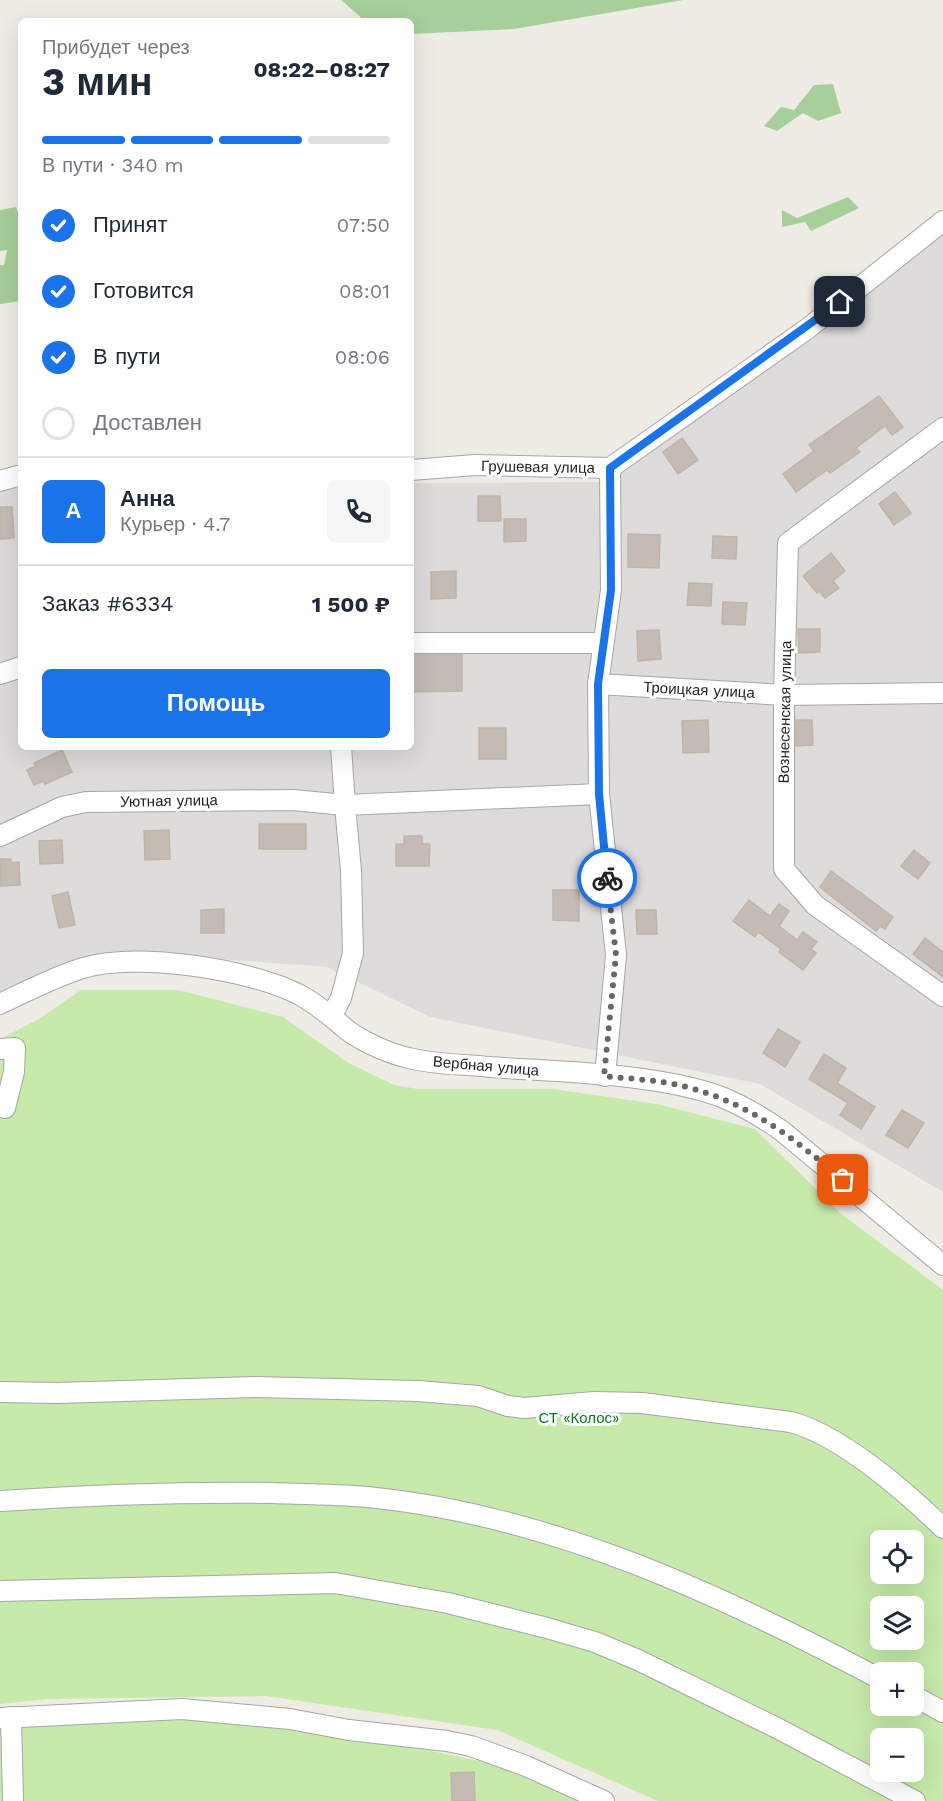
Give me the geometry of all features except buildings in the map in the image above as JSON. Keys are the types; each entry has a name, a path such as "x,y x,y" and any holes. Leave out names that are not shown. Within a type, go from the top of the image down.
{"street":[{"name":"Грушевая улица","path":"414,470 475,465 610,468 807,329 942,224"},
{"name":"Вознесенская улица","path":"943,428 788,543 784,695 784,869 815,905 943,996"},
{"path":"604,1076 616,955 599,794 598,684 611,590 610,468"},
{"path":"0,481 18,476"},
{"path":"414,643 603,644"},
{"path":"0,674 18,668"},
{"name":"Троицкая улица","path":"598,684 784,695 943,693"},
{"path":"332,1015 341,998 353,953 351,871 341,750"},
{"name":"Уютная улица","path":"0,836 63,807 86,802 292,800 345,805 599,794"},
{"name":"Вербная улица","path":"0,1004 86,967 134,962 232,972 272,982 301,996 332,1015 349,1031 409,1058 604,1076 684,1086 719,1096 753,1112 782,1131 943,1265"},
{"path":"0,1049 15,1048 14,1072 5,1108"},
{"path":"0,1392 57,1393 255,1387 418,1391 478,1396 508,1406 524,1408 594,1402 642,1403 791,1422 854,1454 911,1497 943,1528"},
{"path":"0,1501 207,1492 328,1495 425,1505 497,1519 600,1551 705,1592 805,1639 870,1674"},
{"path":"0,1591 335,1583 448,1603 595,1642 638,1660 777,1728 915,1801"},
{"path":"924,1702 943,1712"},
{"path":"13,1801 5,1718 67,1713 209,1710 290,1719 349,1731 447,1741 471,1746 526,1766 604,1801"}],"shaded area":[{"path":"943,226 943,1192 760,1084 430,1017 327,967 113,951 0,998 0,490 18,487 18,750 414,750 414,483 604,482"}],"green space":[{"path":"341,0 683,0 514,29 414,34 414,18 362,18"},
{"path":"833,84 841,113 818,121 803,113 777,131 764,126 781,107 794,110 814,85"},
{"path":"848,197 859,208 811,231 805,222 782,227 782,210 797,218"},
{"path":"16,207 18,213 18,301 0,304 0,265 4,265 7,250 0,251 0,210"},
{"name":"СТ «Колос»","path":"81,990 179,990 283,1017 347,1062 394,1085 418,1089 553,1089 657,1104 755,1129 840,1213 943,1290 943,1801 658,1801 497,1730 266,1696 48,1699 0,1704 0,1039 39,1019"},
{"path":"236,1716 379,1740 508,1767 586,1801 0,1801 0,1722"}],"way so far":[{"path":"607,878 616,955 604,1076 684,1086 719,1096 753,1112 782,1131 843,1180"}],"route":[{"path":"607,878 599,794 598,684 611,590 610,468 807,329 840,302"}]}
